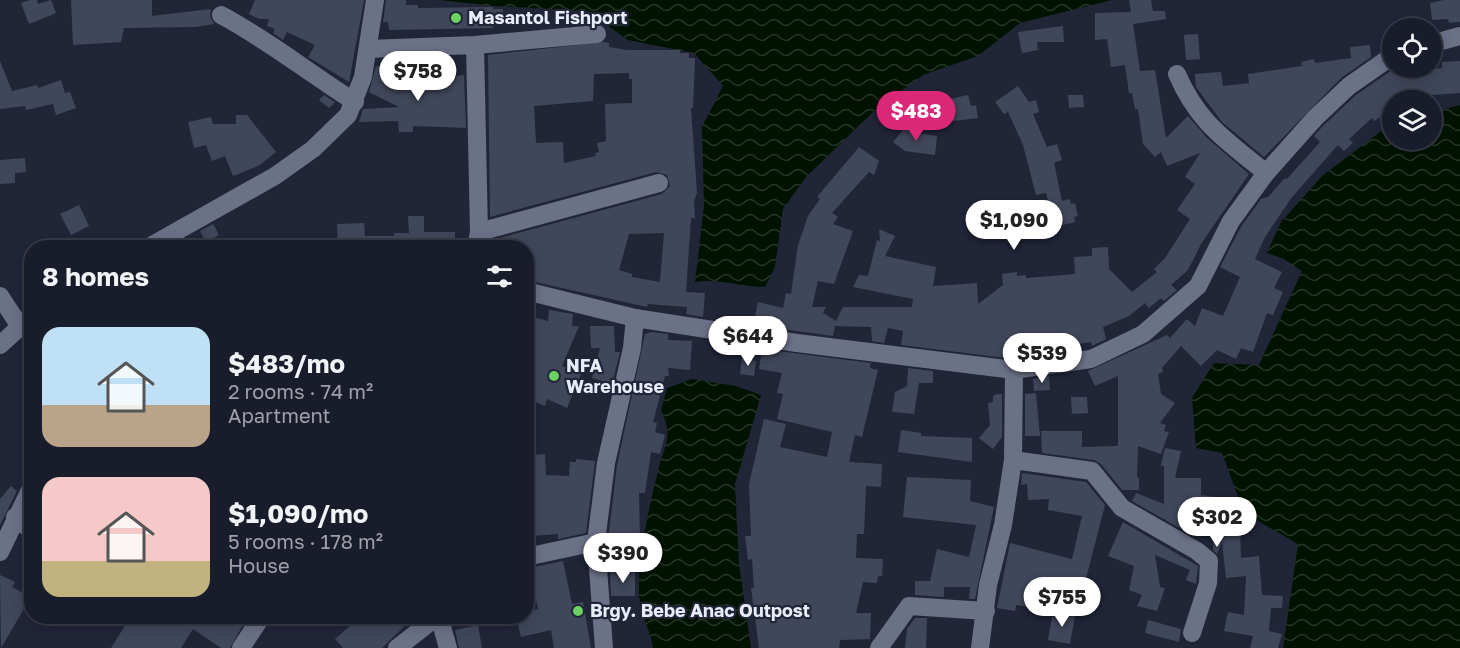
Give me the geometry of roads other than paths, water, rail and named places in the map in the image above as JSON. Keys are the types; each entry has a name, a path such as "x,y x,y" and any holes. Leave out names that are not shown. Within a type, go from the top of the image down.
{"street":[{"path":"161,240 275,176 313,149 348,115 355,102 368,50 375,0"},
{"path":"220,15 271,43 312,75 355,102"},
{"path":"368,50 475,45 597,34"},
{"path":"1442,41 1460,36"},
{"path":"475,45 478,240 659,183"},
{"path":"534,293 635,318 797,343 1014,370 1091,359 1143,334 1198,286 1231,221 1266,173 1315,118 1349,86 1382,63"},
{"path":"1177,74 1189,102 1210,129 1266,173"},
{"path":"0,296 24,320"},
{"path":"604,648 596,542 606,463 632,348 635,318"},
{"path":"0,345 24,322"},
{"path":"980,648 988,585 1003,525 1013,460 1014,370"},
{"path":"1013,460 1092,471 1122,508 1197,551 1209,561 1208,583 1192,633"},
{"path":"0,552 24,501"},
{"path":"15,517 24,524"},
{"path":"534,555 596,542"},
{"path":"879,648 909,606 986,611"},
{"path":"241,648 257,624"},
{"path":"397,648 428,624"},
{"path":"440,624 448,648"}],"water":[{"path":"439,0 1112,0 1020,23 978,56 923,75 874,111 806,177 783,209 775,267 765,287 713,281 695,282 704,206 702,127 723,86 694,53 628,40 587,11 495,6"},
{"path":"1460,105 1460,648 1283,648 1298,544 1244,513 1222,453 1196,448 1192,398 1214,363 1259,365 1302,271 1284,259 1267,253 1281,222 1322,176 1382,131 1382,150 1442,150 1442,110"},
{"path":"692,379 736,386 761,395 735,484 739,564 751,648 653,648 641,610 639,579 642,547 667,438 667,426 661,410 667,388"}],"place":[{"name":"Masantol Fishport","path":"456,18"},
{"name":"NFA Warehouse","path":"554,376"},
{"name":"Brgy. Bebe Anac Outpost","path":"578,611"}]}
